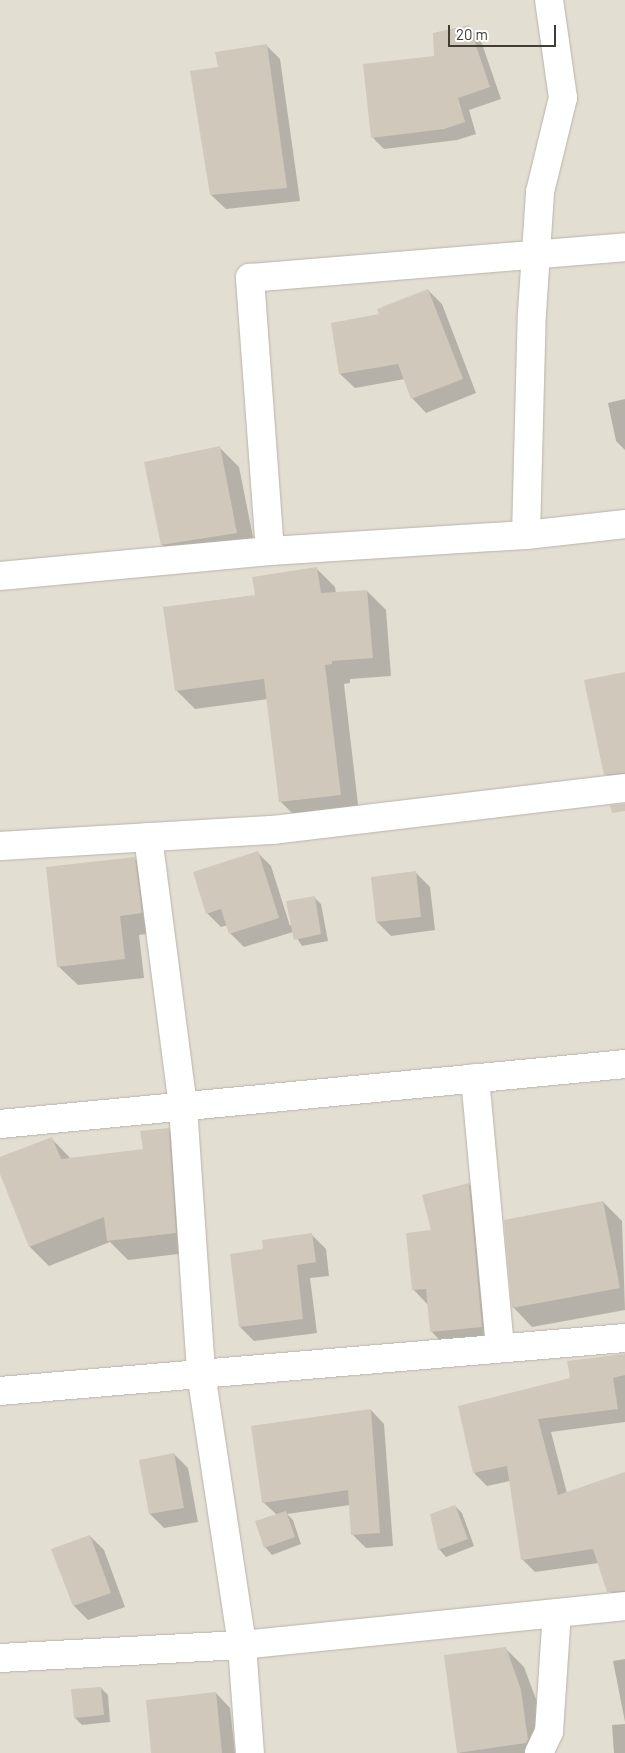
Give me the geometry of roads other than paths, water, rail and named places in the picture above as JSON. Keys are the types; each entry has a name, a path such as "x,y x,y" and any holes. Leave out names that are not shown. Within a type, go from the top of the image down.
{"street":[{"path":"526,535 540,192 563,98 548,0"},
{"path":"270,550 250,278 625,247"},
{"path":"0,576 270,550 526,535 625,524"},
{"path":"0,846 273,830 625,788"},
{"path":"148,837 183,1107 201,1373 242,1645 250,1753"},
{"path":"0,1124 625,1064"},
{"path":"475,1078 500,1348"},
{"path":"0,1390 625,1338"},
{"path":"0,1658 242,1645 625,1606"},
{"path":"539,1753 549,1732 557,1613"}]}
